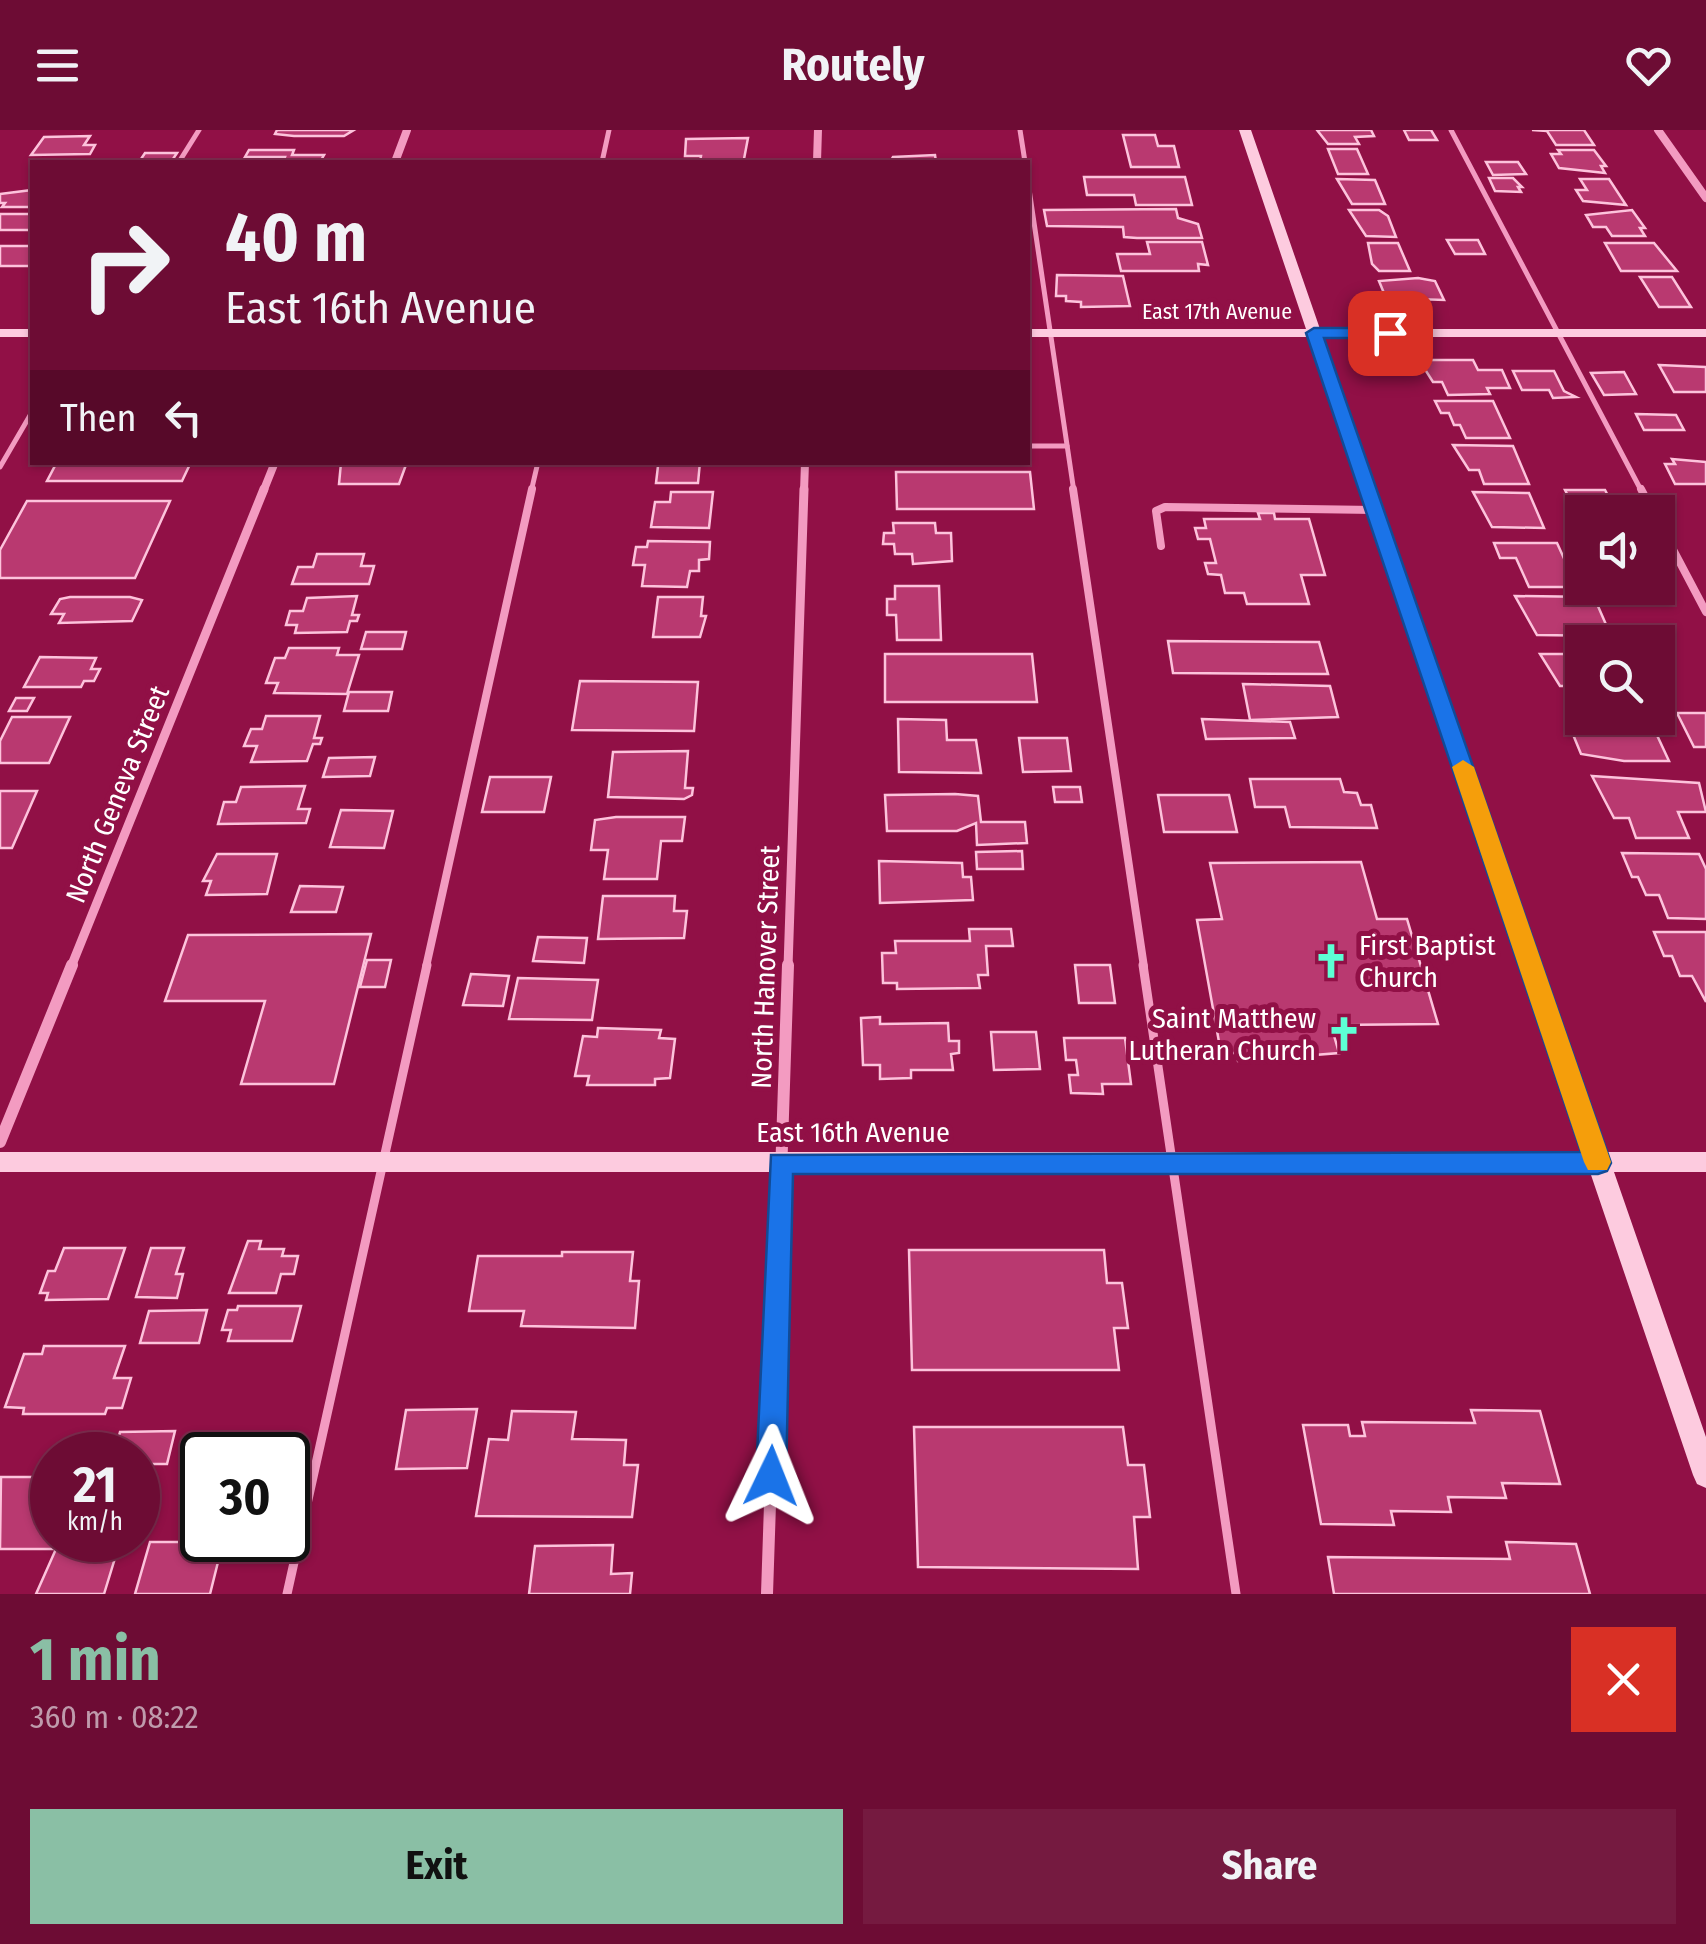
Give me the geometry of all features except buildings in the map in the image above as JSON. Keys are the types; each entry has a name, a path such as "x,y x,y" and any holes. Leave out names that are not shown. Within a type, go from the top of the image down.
{"street":[{"path":"395,160 407,130"},
{"path":"817,160 818,130"},
{"path":"1244,130 1706,1474"},
{"path":"1658,130 1706,198"},
{"path":"0,333 30,333"},
{"name":"East 17th Avenue","path":"1030,333 1706,333"},
{"name":"North Geneva Street","path":"0,1142 274,465"},
{"name":"North Hanover Street","path":"768,1594 805,465"},
{"name":"East 16th Avenue","path":"0,1162 1706,1162"}],"lane":[{"path":"180,160 198,130"},
{"path":"602,160 609,130"},
{"path":"1020,130 1025,160"},
{"path":"1451,130 1644,495"},
{"path":"1030,196 1236,1594"},
{"path":"0,467 30,415"},
{"path":"1030,446 1067,446"},
{"path":"288,1594 537,465"},
{"path":"1162,546 1156,512 1164,507 1375,510"},
{"path":"1675,553 1706,612"}],"slow traffic":[{"path":"1463,767 1597,1162"}],"place":[{"name":"First Baptist Church","path":"1331,961"},
{"name":"Saint Matthew Lutheran Church","path":"1344,1034"}],"route":[{"path":"771,1476 780,1163 1598,1163 1314,333 1390,333"}]}
